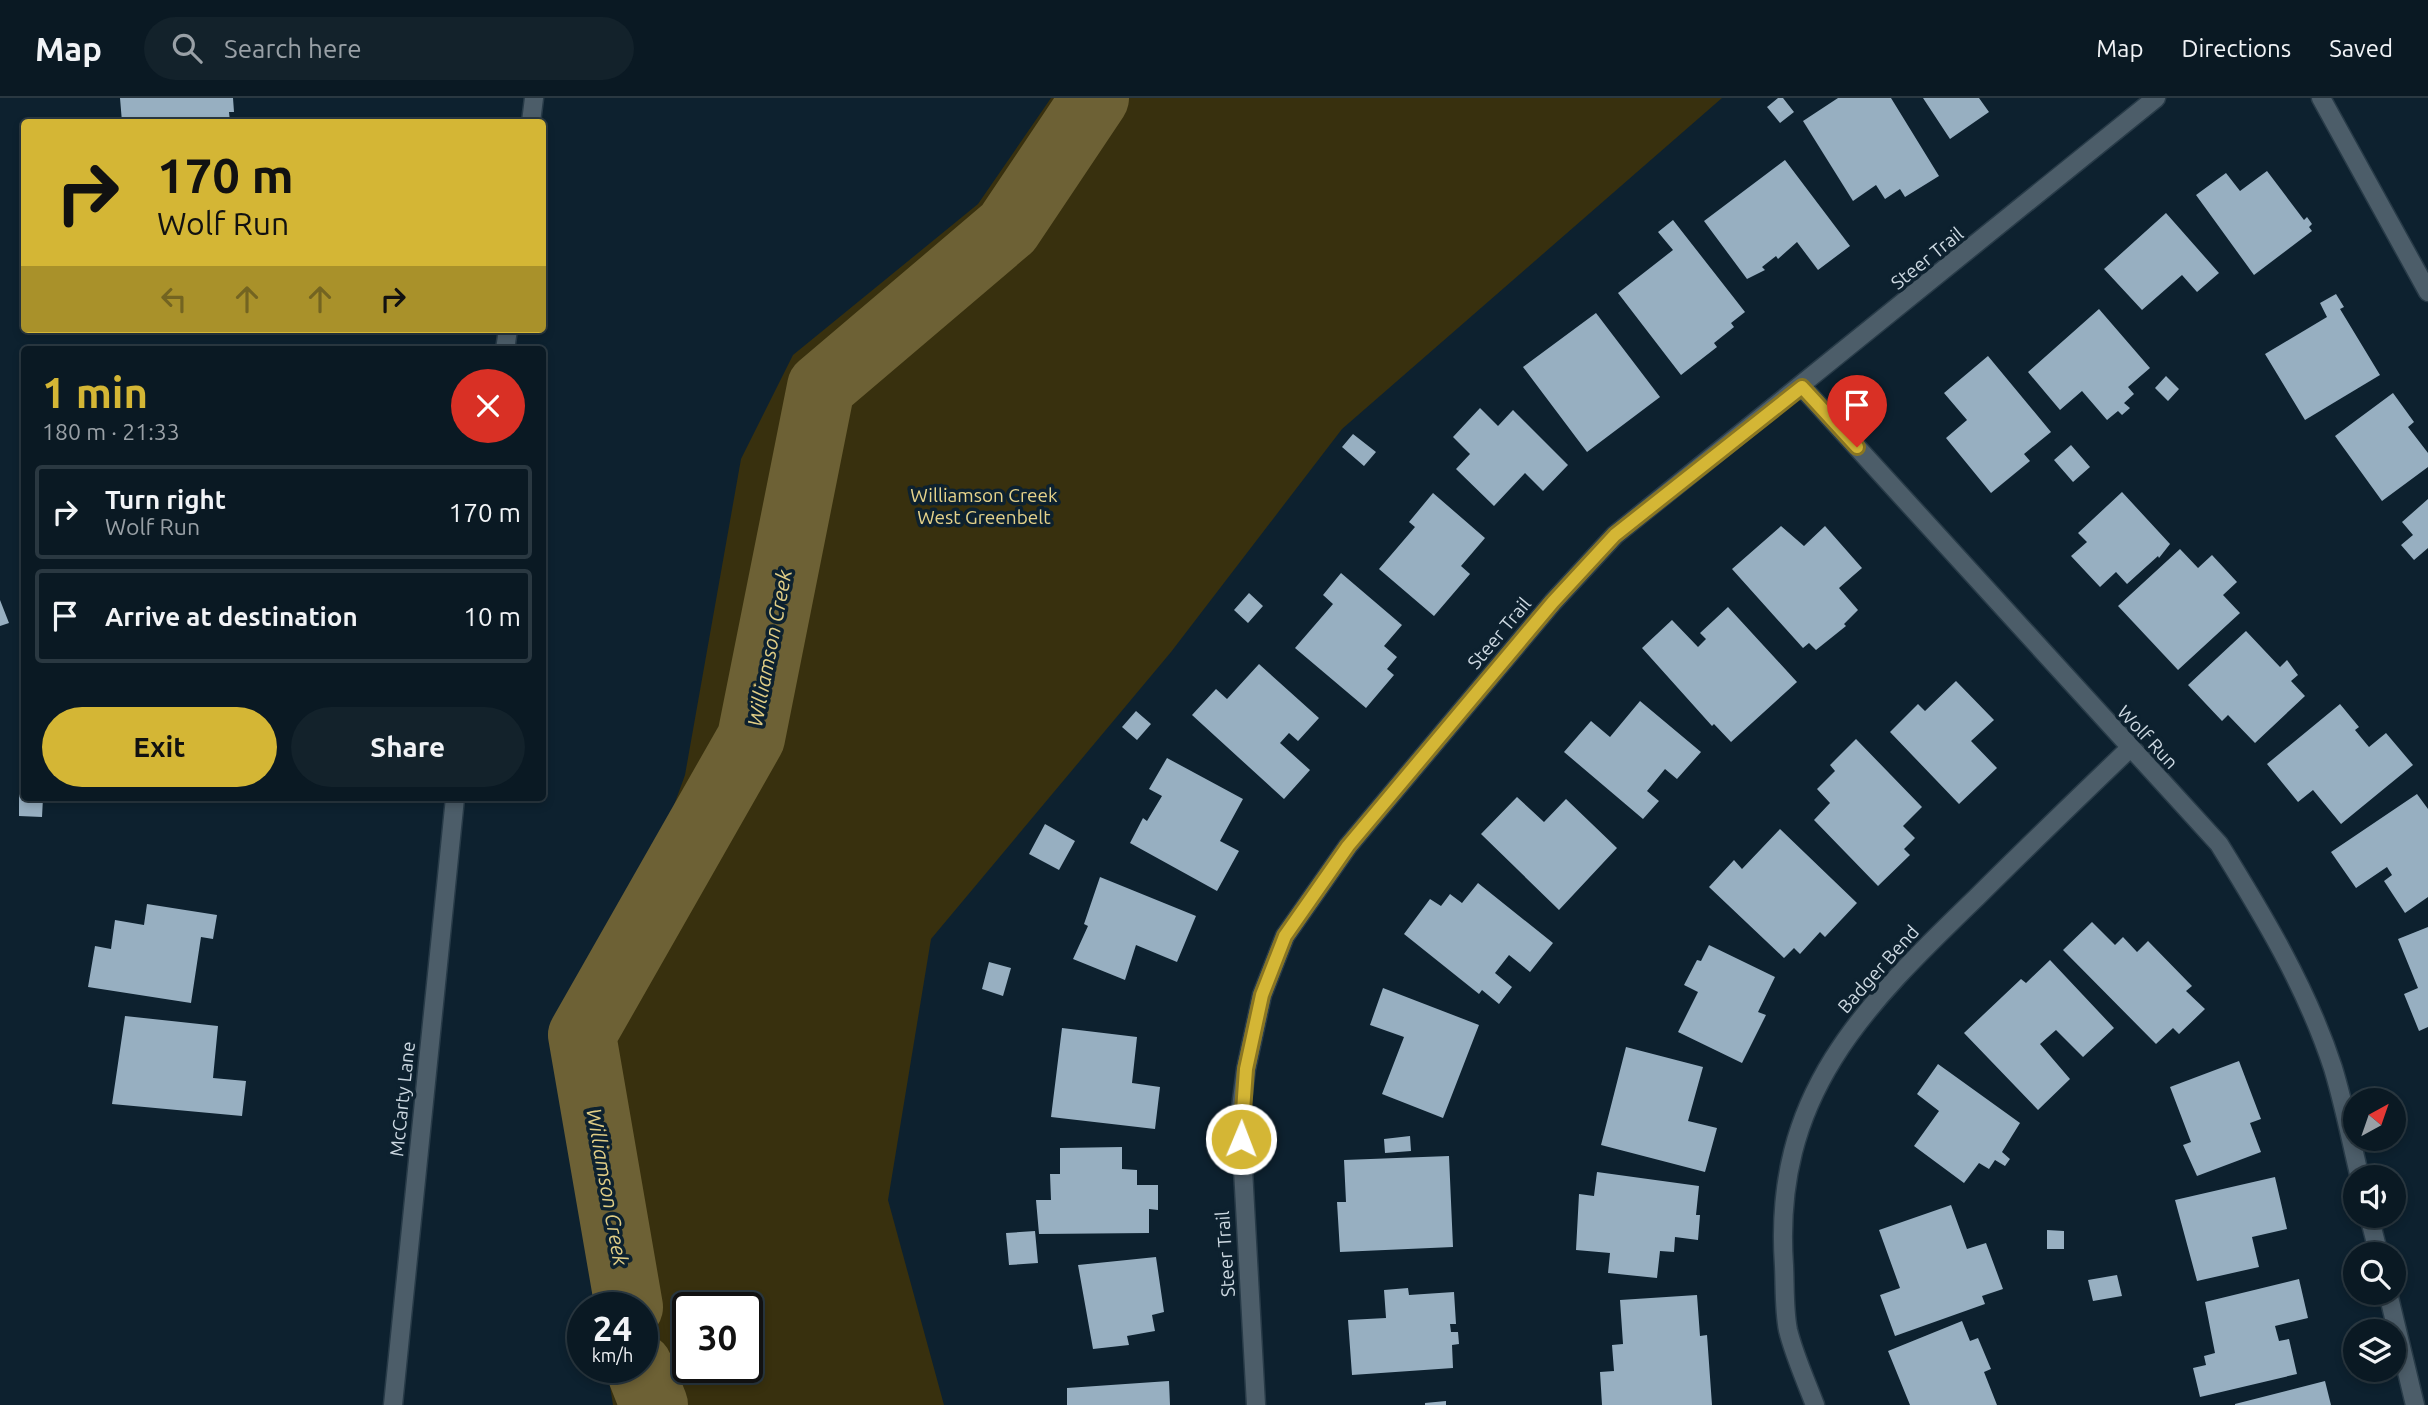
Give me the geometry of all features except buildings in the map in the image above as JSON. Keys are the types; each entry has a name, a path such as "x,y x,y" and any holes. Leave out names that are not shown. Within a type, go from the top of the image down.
{"street":[{"path":"531,119 534,98"},
{"name":"Steer Trail","path":"1256,1405 1240,1115 1246,1069 1262,995 1285,936 1348,846 1553,602 1615,535 1802,387 2156,98"},
{"path":"2321,98 2428,292"},
{"name":"Wolf Run","path":"1802,387 2129,749 2219,844 2268,922 2302,991 2333,1068 2357,1165"},
{"name":"Badger Bend","path":"1815,1405 1788,1329 1782,1235 1791,1153 1810,1098 1830,1061 1869,1005 2129,749"},
{"name":"McCarty Lane","path":"393,1405 455,801"},
{"path":"2391,1305 2415,1405"}],"green space":[{"name":"Williamson Creek West Greenbelt","path":"1051,98 1722,98 1342,429 1171,652 931,939 888,1200 944,1405 613,1405 610,1383 658,1383 658,1292 597,1292 587,1228 590,1036 685,775 741,459 793,355 978,204"}],"waterway":[{"name":"Williamson Creek","path":"626,1292 582,1035 751,738 821,387 1008,228 1095,98"},
{"name":"Williamson Creek","path":"645,1383 654,1405"}],"route":[{"path":"1241,1139 1240,1115 1246,1069 1262,995 1285,936 1348,846 1553,602 1615,535 1802,387 1857,447"}]}
